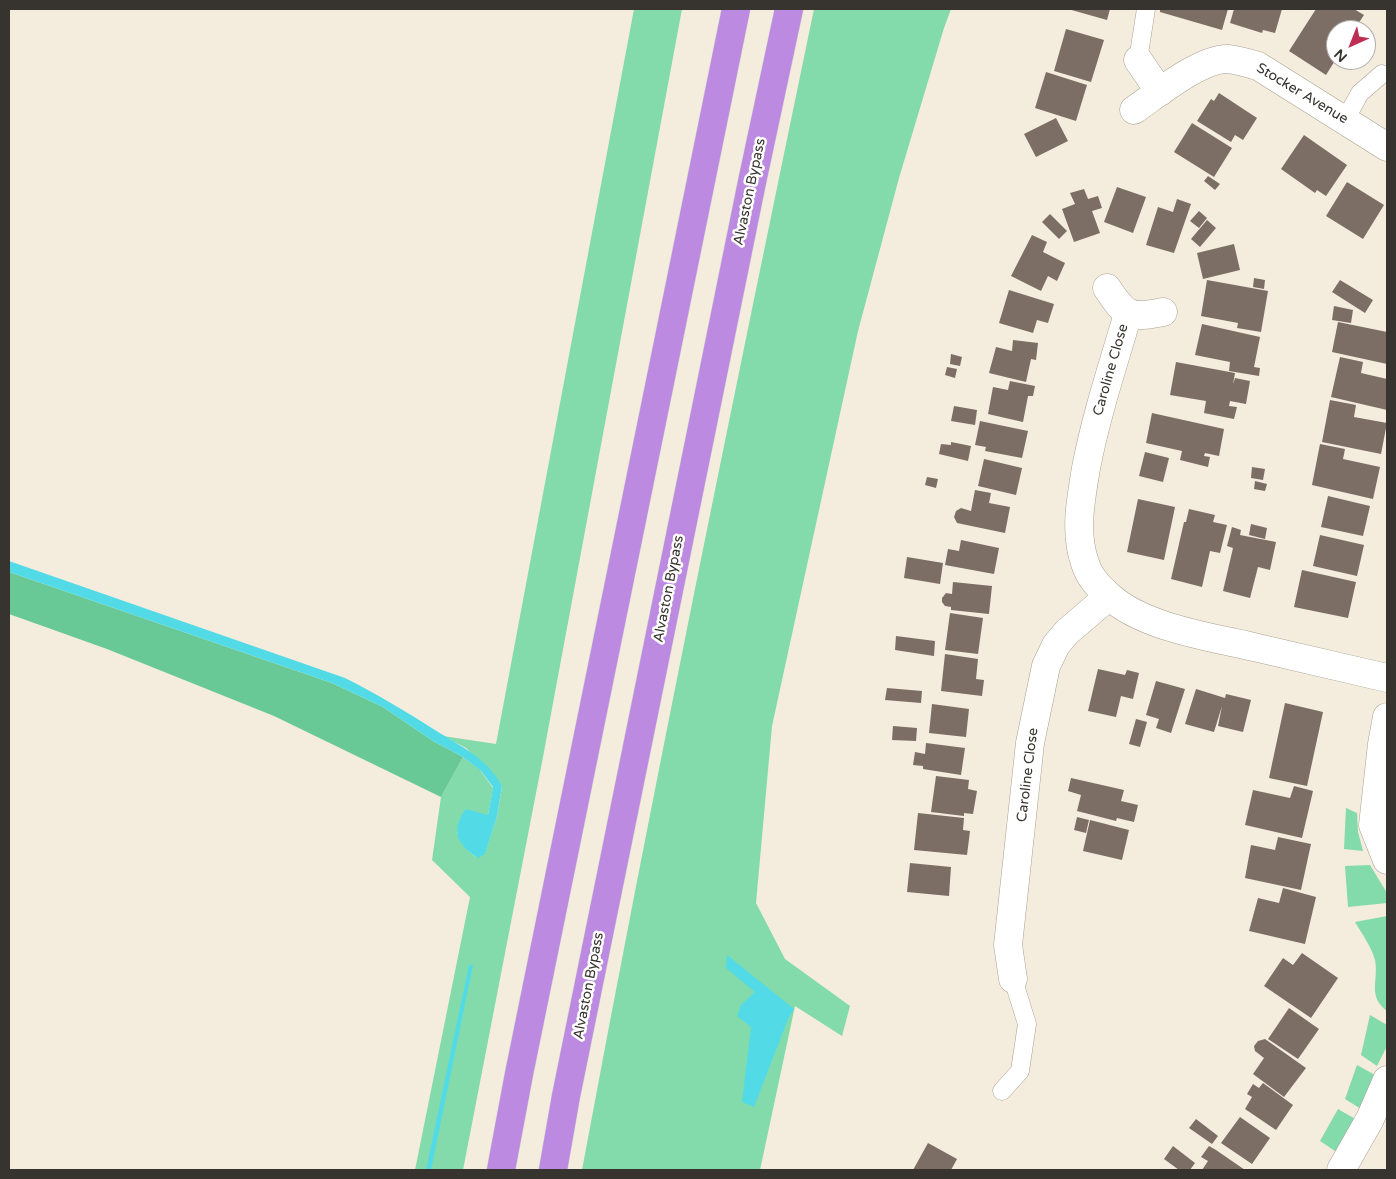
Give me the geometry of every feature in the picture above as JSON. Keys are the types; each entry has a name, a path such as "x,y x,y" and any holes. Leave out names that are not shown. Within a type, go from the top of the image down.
{"highway":[{"name":"Alvaston Bypass","path":"553,1170 568,1087 752,182 789,9"},
{"path":"502,1170 519,1074 736,10"}],"street":[{"name":"Stocker Avenue","path":"1134,110 1197,69 1226,59 1242,61 1258,66 1387,147"},
{"path":"1138,60 1160,92"},
{"name":"Caroline Close","path":"1106,288 1120,307 1128,314 1145,316 1163,312"},
{"name":"Caroline Close","path":"1128,314 1104,390 1081,498 1080,541 1090,576 1120,606 1135,615 1179,630 1387,678"},
{"name":"Caroline Close","path":"1013,979 1008,944 1030,743 1046,666 1056,645 1067,632 1109,596"},
{"path":"1387,717 1373,825 1387,860"},
{"path":"1341,1170 1370,1119 1387,1080"}],"lane":[{"path":"1138,60 1146,9"},
{"path":"1345,120 1360,93 1382,74"},
{"path":"1002,1091 1020,1071 1026,1024 1013,979"}],"green space":[{"path":"634,9 682,9 543,757 463,1170 415,1170 470,897 432,860 441,797 463,757 480,770 493,788 488,815 457,832 464,846 476,857 485,853 497,816 502,786 466,748 443,736 496,744"},
{"path":"814,9 951,9 899,178 858,331 772,726 756,903 785,959 850,1006 842,1036 795,1006 760,1170 582,1170 666,734"},
{"path":"9,572 332,683 383,707 433,741 463,757 441,797 274,716 107,649 9,614"},
{"path":"1346,808 1357,813 1358,832 1363,851 1344,849"},
{"path":"1370,865 1387,893 1387,903 1348,907 1345,866"},
{"path":"1387,916 1387,1011 1377,1000 1375,994 1375,960 1355,922"},
{"path":"1370,1015 1387,1025 1387,1046 1377,1066 1361,1055"},
{"path":"1357,1065 1375,1075 1361,1109 1345,1099"},
{"path":"1338,1109 1357,1120 1338,1153 1320,1141"}],"water":[{"path":"9,561 345,678 413,716 481,760 496,776 502,786 497,816 485,854 478,858 465,848 458,836 457,830 466,809 488,815 493,787 481,771 463,757 433,741 383,707 332,683 9,572"},
{"path":"727,955 794,1009 788,1019 754,1107 742,1102 751,1027 737,1016 741,1005 755,992 726,968"},
{"path":"469,965 473,965 431,1170 426,1170"}],"building":[{"path":"1068,9 1110,9 1107,20"},
{"path":"1160,9 1228,9 1222,30 1160,12"},
{"path":"1234,9 1282,9 1275,33 1263,30 1262,33 1230,23"},
{"path":"1316,9 1354,9 1364,15 1361,20 1326,20 1326,70 1329,70 1326,75 1289,51"},
{"path":"1066,29 1104,40 1091,82 1054,71"},
{"path":"1046,72 1087,85 1076,121 1035,108"},
{"path":"1219,93 1257,118 1243,140 1235,135 1231,142 1197,121 1211,99 1214,101"},
{"path":"1056,118 1068,141 1036,157 1024,134"},
{"path":"1192,123 1232,148 1214,177 1174,152"},
{"path":"1304,135 1347,165 1326,196 1317,190 1315,193 1281,169"},
{"path":"1208,176 1220,184 1215,190 1204,181"},
{"path":"1347,182 1384,205 1363,239 1326,216"},
{"path":"1117,187 1146,197 1133,233 1104,222"},
{"path":"1084,189 1088,199 1098,196 1102,208 1092,211 1100,233 1074,242 1062,209 1075,204 1070,193"},
{"path":"1177,199 1191,204 1174,253 1146,245 1158,207 1173,212"},
{"path":"1199,211 1207,218 1199,228 1190,221"},
{"path":"1050,214 1067,231 1059,239 1042,222"},
{"path":"1207,220 1216,228 1200,247 1191,239"},
{"path":"1032,235 1047,242 1043,252 1065,263 1057,281 1048,276 1041,291 1011,276"},
{"path":"1234,244 1240,270 1203,279 1197,253"},
{"path":"1254,278 1265,280 1264,289 1253,287"},
{"path":"1207,280 1268,291 1261,332 1237,328 1238,323 1201,316"},
{"path":"1340,280 1373,300 1365,313 1332,292"},
{"path":"1009,290 1054,304 1048,323 1037,320 1033,333 999,323"},
{"path":"1334,306 1353,310 1351,323 1332,320"},
{"path":"1338,322 1387,332 1387,364 1332,352"},
{"path":"1202,324 1260,337 1254,367 1260,368 1259,376 1229,371 1230,362 1195,355"},
{"path":"1013,340 1038,343 1036,360 1031,359 1026,382 989,373 996,347 1012,351"},
{"path":"951,354 962,357 960,366 950,364"},
{"path":"1340,357 1363,362 1361,373 1387,379 1387,410 1331,397"},
{"path":"1176,362 1235,373 1233,384 1235,378 1250,381 1246,404 1230,401 1229,406 1237,407 1234,419 1204,413 1206,401 1170,395"},
{"path":"947,367 957,369 955,378 945,375"},
{"path":"1010,381 1035,386 1033,396 1028,396 1023,422 988,414 993,387 1008,390"},
{"path":"1330,400 1356,405 1354,417 1387,423 1381,454 1322,442"},
{"path":"954,406 977,410 975,425 951,421"},
{"path":"1152,413 1224,429 1219,456 1205,453 1204,456 1210,457 1208,467 1180,460 1182,451 1146,443"},
{"path":"980,421 1028,431 1022,458 985,451 986,447 975,445"},
{"path":"951,442 971,446 968,461 939,454 941,444 951,445"},
{"path":"1320,444 1345,449 1343,459 1380,467 1373,499 1312,485"},
{"path":"1145,452 1169,458 1163,482 1139,476"},
{"path":"984,459 1022,468 1016,495 978,486"},
{"path":"1252,467 1265,469 1263,480 1251,478"},
{"path":"927,477 938,479 936,488 925,485"},
{"path":"1255,481 1267,484 1265,491 1254,489"},
{"path":"975,490 991,493 989,503 1010,507 1005,533 957,523 954,517 956,511 961,508 971,511"},
{"path":"1328,496 1370,506 1363,536 1321,527"},
{"path":"1138,499 1175,507 1164,560 1127,552"},
{"path":"1189,509 1215,515 1213,522 1227,525 1220,553 1210,551 1202,587 1171,579 1184,522 1186,522"},
{"path":"1251,524 1267,528 1265,539 1249,535"},
{"path":"1232,527 1241,530 1240,535 1276,542 1270,570 1258,567 1250,598 1223,591 1233,548 1227,546"},
{"path":"1320,535 1364,545 1357,576 1313,566"},
{"path":"961,540 999,548 994,574 945,565 948,549 959,551"},
{"path":"907,557 943,563 940,584 904,578"},
{"path":"1302,570 1356,582 1348,618 1294,607"},
{"path":"953,582 992,586 989,614 951,610 951,607 945,606 942,598 946,593 952,594"},
{"path":"950,613 983,618 978,654 945,650"},
{"path":"896,636 935,641 934,656 895,650"},
{"path":"945,654 978,659 976,679 984,680 982,696 941,691"},
{"path":"1098,669 1125,675 1127,670 1139,673 1133,699 1121,696 1116,717 1088,711"},
{"path":"1156,681 1185,689 1171,733 1156,728 1159,719 1146,715"},
{"path":"887,688 922,691 921,703 885,700"},
{"path":"1196,689 1225,698 1226,694 1251,700 1243,732 1218,726 1222,706 1214,732 1185,724"},
{"path":"1285,703 1323,712 1307,786 1269,778"},
{"path":"932,704 969,709 966,737 929,733"},
{"path":"1136,719 1147,722 1140,747 1129,744"},
{"path":"893,726 917,728 916,741 892,740"},
{"path":"926,743 965,748 961,775 923,769 923,766 913,765 915,752 925,754"},
{"path":"936,776 969,780 968,789 977,791 973,814 964,813 964,816 931,812"},
{"path":"1071,778 1124,790 1121,801 1138,805 1134,822 1117,818 1116,821 1077,811 1081,795 1068,791"},
{"path":"1294,786 1313,791 1302,838 1245,825 1253,790 1290,798"},
{"path":"918,813 964,818 963,830 970,831 967,855 914,850"},
{"path":"1077,817 1089,820 1086,833 1074,830"},
{"path":"1090,820 1129,830 1122,860 1083,851"},
{"path":"1278,837 1311,844 1301,890 1245,878 1251,845 1275,850"},
{"path":"910,863 951,867 949,896 907,892"},
{"path":"1283,888 1316,897 1305,944 1249,931 1258,898 1279,903"},
{"path":"1302,953 1338,978 1311,1018 1264,986 1283,958 1293,965"},
{"path":"1289,1008 1319,1029 1298,1059 1268,1039"},
{"path":"1265,1039 1306,1068 1284,1097 1253,1074 1264,1058 1255,1051 1254,1046 1258,1041"},
{"path":"1263,1083 1293,1105 1276,1130 1245,1109 1252,1097 1247,1094 1253,1084 1259,1088"},
{"path":"1240,1117 1270,1138 1252,1164 1221,1143"},
{"path":"1196,1119 1218,1136 1212,1144 1189,1128"},
{"path":"928,1143 957,1159 951,1170 913,1170"},
{"path":"1173,1146 1195,1163 1190,1170 1179,1170 1164,1159"},
{"path":"1209,1146 1245,1170 1202,1170 1208,1161 1201,1157"}]}
